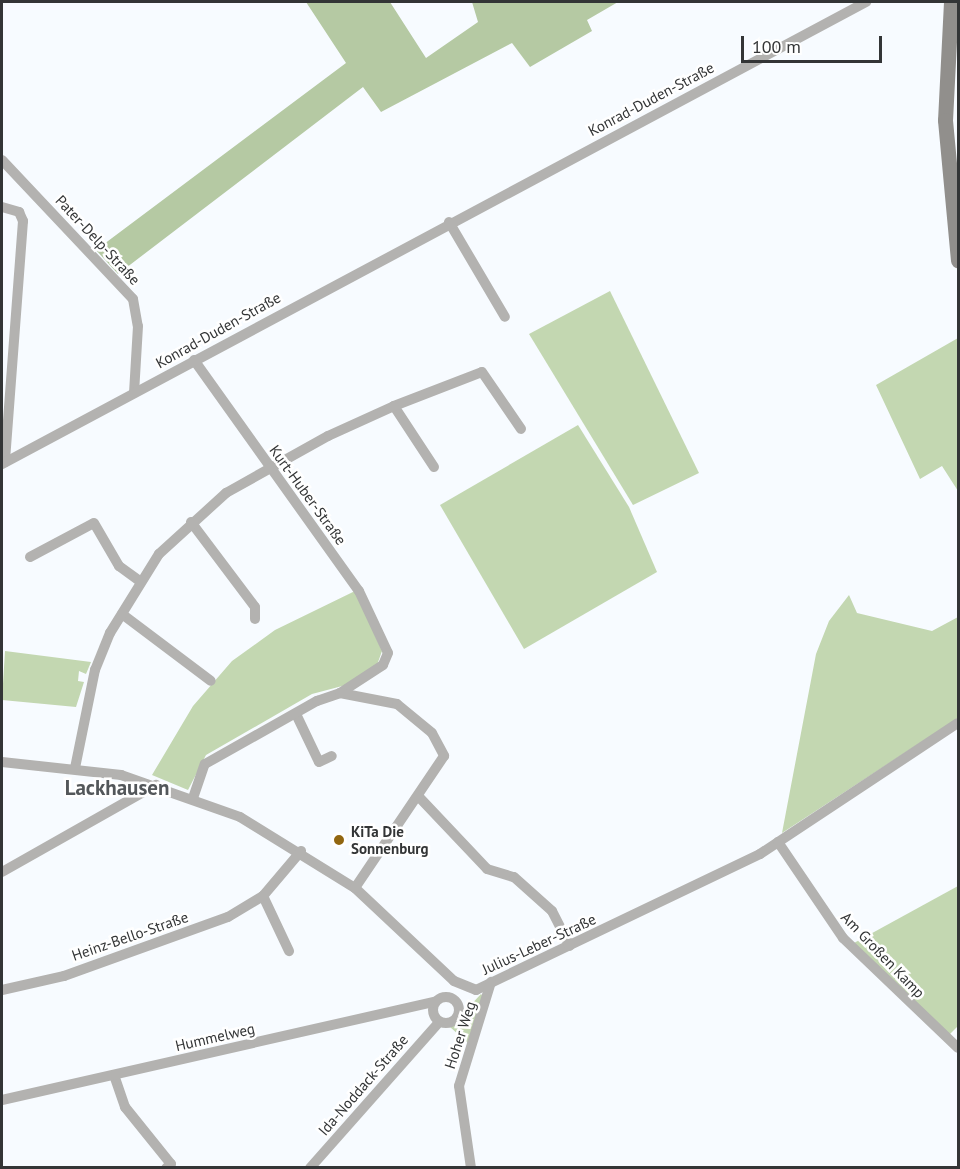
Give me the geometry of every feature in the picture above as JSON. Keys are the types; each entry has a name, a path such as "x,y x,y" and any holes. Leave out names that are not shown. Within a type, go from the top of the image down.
{"main road":[{"path":"951,2 945,120 958,260"}],"street":[{"name":"Konrad-Duden-Straße","path":"3,463 449,222 866,2"},
{"name":"Pater-Delp-Straße","path":"2,160 133,299 138,326 134,393"},
{"path":"2,207 19,212 23,221 3,463"},
{"path":"449,222 505,317"},
{"name":"Kurt-Huber-Straße","path":"194,360 359,591 388,653 383,664 340,693"},
{"path":"75,768 95,670 122,614 141,582 191,522 269,468 394,406 482,372 521,429"},
{"path":"394,406 434,467"},
{"path":"191,522 255,607 255,619"},
{"path":"30,557 94,523 119,566 141,582"},
{"path":"122,614 211,681"},
{"path":"193,798 205,764 296,714 340,693 398,704 417,717 443,747 444,756 419,797 355,888"},
{"path":"296,714 319,762 332,756"},
{"name":"Julius-Leber-Straße","path":"2,762 75,768 156,785 193,798 301,851 355,888 465,990 491,982 570,946 778,842 958,723"},
{"path":"2,872 156,785"},
{"path":"419,797 487,868 514,877 552,911 570,946"},
{"name":"Am Großen Kamp","path":"778,842 843,938 958,1048"},
{"name":"Heinz-Bello-Straße","path":"2,990 64,976 228,917 263,896 301,851"},
{"path":"263,896 290,951"},
{"name":"Hoher Weg","path":"471,1167 459,1086 491,982"},
{"name":"Ida-Noddack-Straße","path":"310,1167 439,1022 456,1019 458,1005 450,997 435,1002"},
{"path":"435,1002 434,1017 439,1022"},
{"name":"Hummelweg","path":"2,1100 435,1002"},
{"path":"114,1075 125,1107 171,1164 166,1167"}],"green space":[{"path":"306,2 390,2 426,58 478,22 472,2 618,2 587,20 592,31 530,67 512,43 381,112 363,87 118,274 96,250 346,63"},
{"path":"610,291 699,473 633,505 529,334"},
{"path":"958,338 958,491 942,466 920,479 876,385"},
{"path":"578,425 629,507 657,572 524,649 440,505"},
{"path":"355,591 382,651 377,665 346,685 312,694 206,755 188,790 152,775 193,706 232,661 275,630"},
{"path":"849,595 857,613 932,631 958,617 958,718 782,833 816,654 829,621"},
{"path":"5,651 91,662 86,674 79,671 78,681 84,682 76,707 2,700"},
{"path":"958,886 958,1026 949,1035 854,943"},
{"path":"481,994 484,998 468,1043 450,1027"}],"place":[{"name":"KiTa Die Sonnenburg","path":"339,840"}],"district":[{"name":"Lackhausen","path":"117,788"}]}
